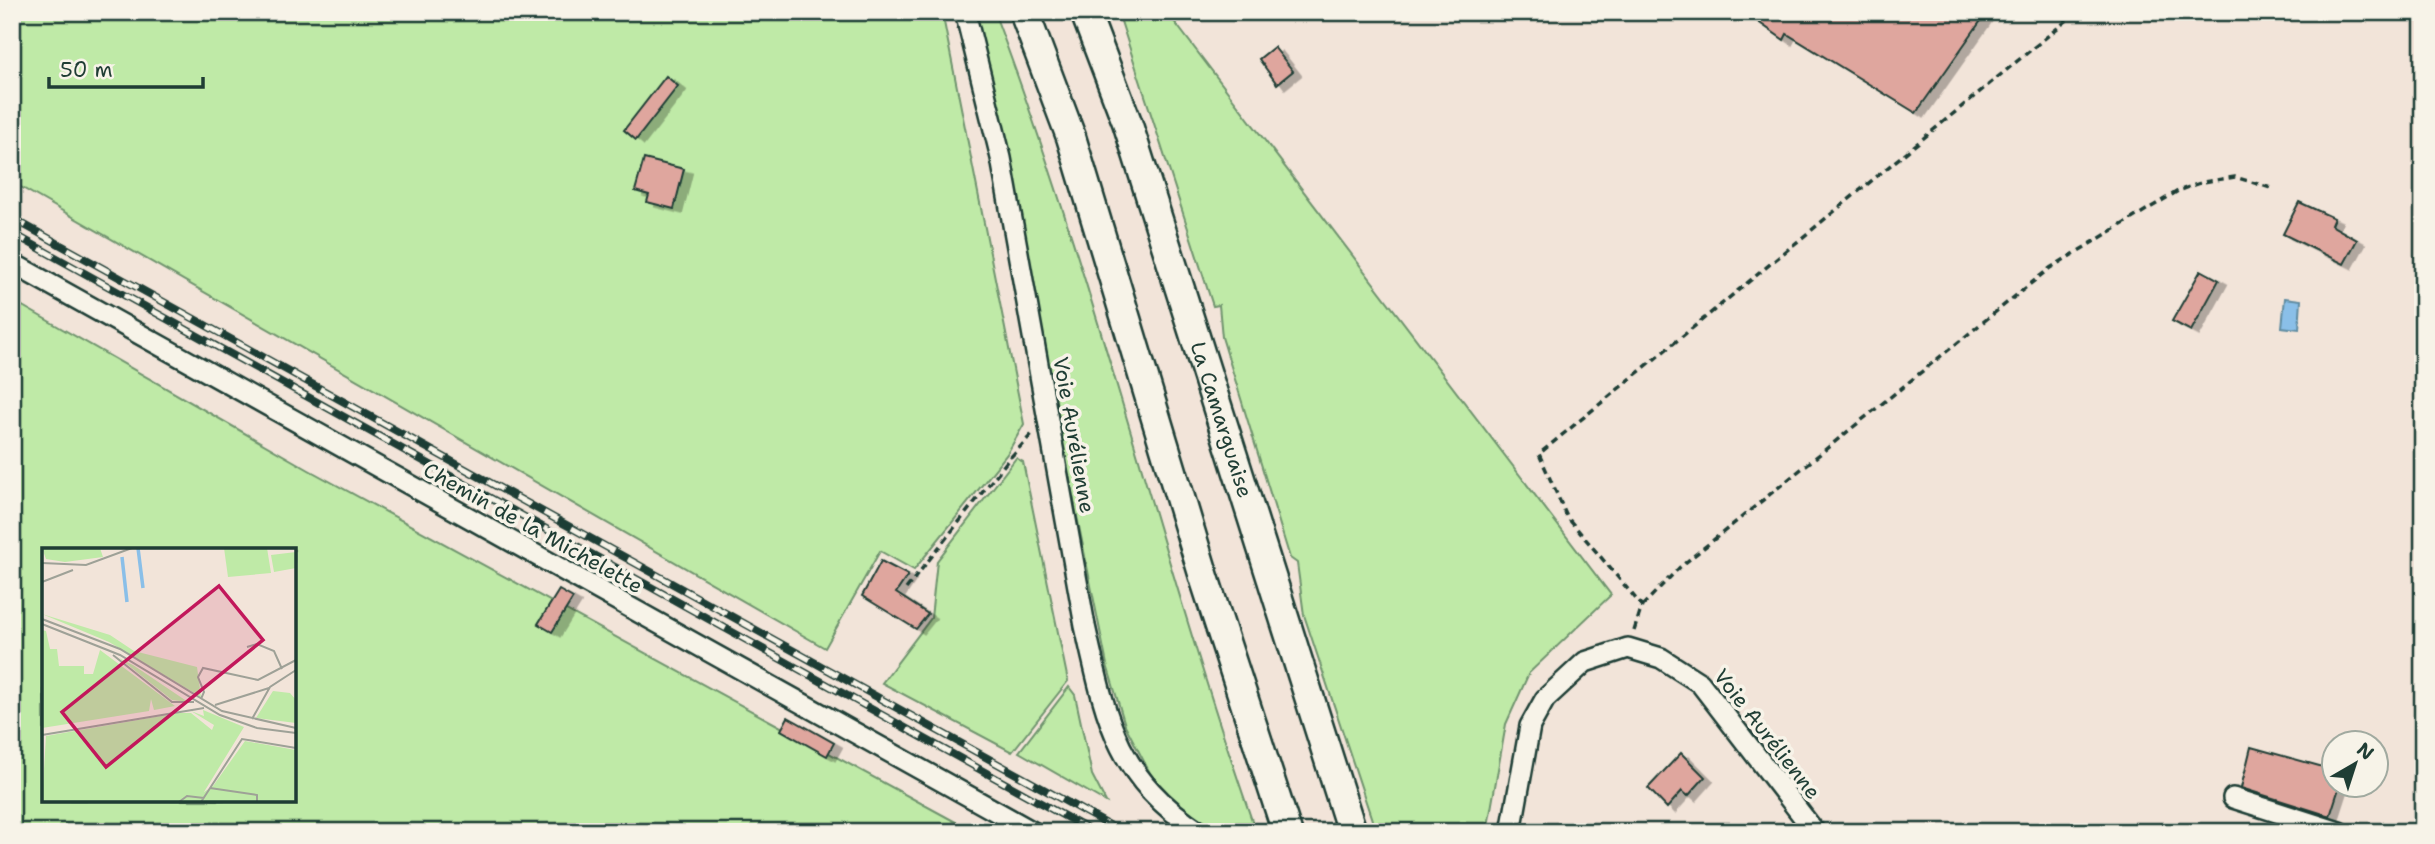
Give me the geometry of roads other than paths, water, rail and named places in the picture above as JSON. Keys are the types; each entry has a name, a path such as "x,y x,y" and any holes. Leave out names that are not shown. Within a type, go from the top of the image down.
{"highway":[{"path":"1024,12 1071,137 1204,577 1287,832"},
{"name":"La Camarguaise","path":"1085,12 1127,122 1352,832"}],"street":[{"name":"Voie Aurélienne","path":"965,12 1001,158 1047,418 1102,703 1116,740 1138,777 1168,811 1200,832"},
{"name":"Chemin de la Michelette","path":"12,263 1033,832"},
{"name":"Voie Aurélienne","path":"1511,832 1530,726 1545,699 1585,662 1628,648 1661,658 1700,683 1815,832"},
{"path":"2233,798 2339,832"}],"water":[{"path":"2285,298 2301,300 2299,329 2282,327"}],"railway":[{"path":"12,218 1121,832"},
{"path":"12,233 1093,832"}]}
